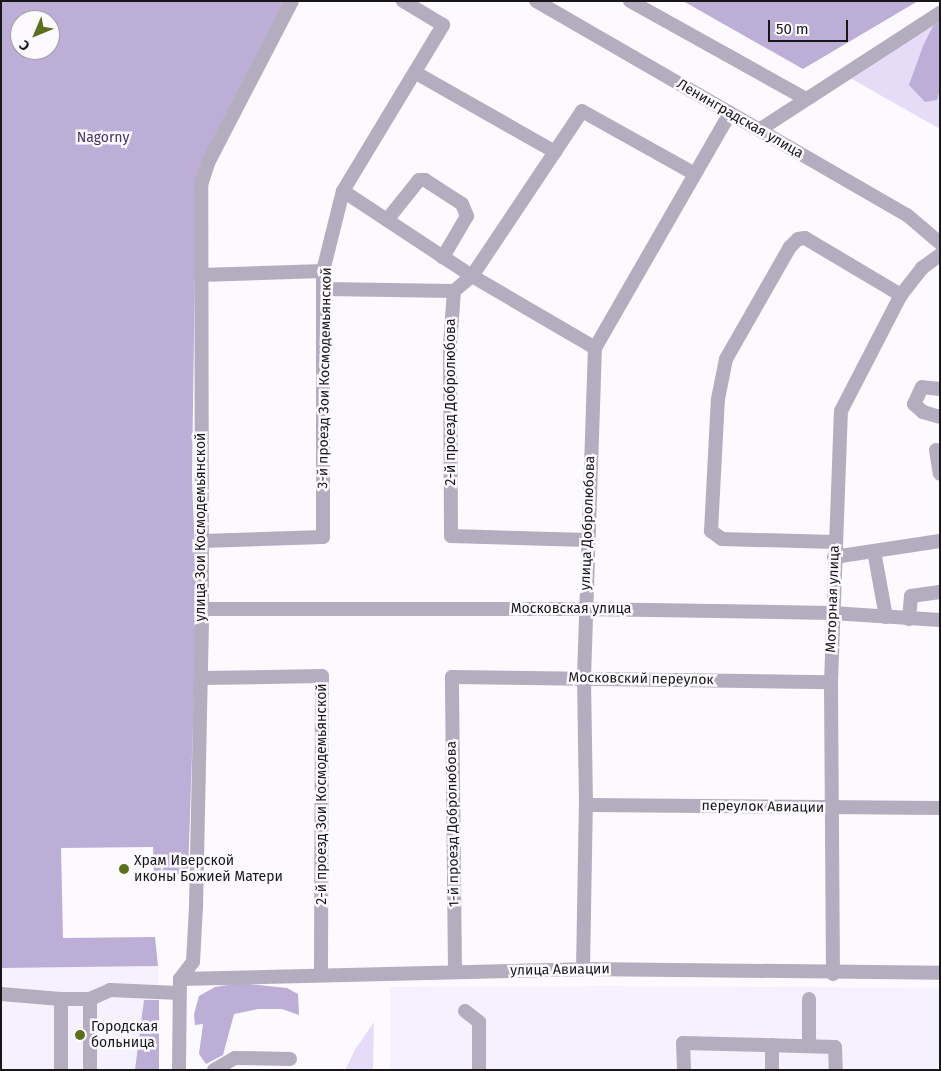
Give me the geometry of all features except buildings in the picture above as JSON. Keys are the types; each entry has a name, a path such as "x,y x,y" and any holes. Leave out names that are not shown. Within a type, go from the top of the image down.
{"street":[{"name":"улица Зои Космодемьянской","path":"179,1070 180,979 193,962 201,678 200,275 204,174 292,1"},
{"name":"3-й проезд Зои Космодемьянской","path":"202,541 323,537 323,271 343,192 443,25 403,1"},
{"name":"Ленинградская улица","path":"536,1 907,215 939,238"},
{"path":"630,1 806,99"},
{"path":"759,130 940,12"},
{"path":"416,73 556,152"},
{"path":"324,289 454,291 472,276 582,111 694,173"},
{"name":"улица Добролюбова","path":"583,969 586,805 585,609 595,348 730,113"},
{"path":"388,220 419,180 425,180 462,204 467,216 443,256"},
{"path":"343,192 472,276 595,348"},
{"path":"835,542 722,539 711,531 718,399 726,360 790,247 798,239 805,238 901,295"},
{"name":"Моторная улица","path":"833,974 834,807 831,682 834,557 841,411 901,295 922,268 940,255"},
{"path":"200,275 323,271"},
{"name":"2-й проезд Добролюбова","path":"454,291 450,345 451,536 587,540"},
{"path":"940,389 922,387 914,404 923,412 940,417"},
{"path":"936,450 940,474"},
{"path":"834,557 940,541"},
{"path":"874,551 886,617"},
{"path":"909,619 912,596 940,592"},
{"name":"Московская улица","path":"202,609 585,609 832,613 940,620"},
{"name":"2-й проезд Зои Космодемьянской","path":"201,678 322,676 321,974"},
{"name":"Московский переулок","path":"452,677 831,682"},
{"name":"1-й проезд Добролюбова","path":"452,677 455,972"},
{"name":"переулок Авиации","path":"586,805 940,808"},
{"name":"улица Авиации","path":"180,979 321,974 583,969 833,974 940,973"},
{"path":"1,994 90,999 110,990 179,993"},
{"path":"61,998 61,1070"},
{"path":"90,999 90,1070"},
{"path":"808,1046 809,999"},
{"path":"465,1011 479,1022 479,1070"},
{"path":"684,1070 683,1042 835,1047 836,1070"},
{"path":"772,1045 772,1070"},
{"path":"214,1070 235,1058 290,1059"}],"shaded area":[{"path":"940,21 940,129 850,78"},
{"name":"Городская больница","path":"158,966 159,1070 1,1070 1,968"},
{"path":"390,987 940,988 940,1070 390,1070"},
{"path":"374,1022 373,1070 345,1070 356,1048"}],"green space":[{"name":"Nagorny","path":"1,1 285,1 196,189 192,478 197,607 188,874 154,875 153,847 61,848 63,938 155,937 158,966 1,968"},
{"path":"683,1 918,1 803,69"},
{"path":"940,21 940,89 937,100 925,102 909,85 923,46 933,26"},
{"path":"240,983 287,988 298,994 299,1015 282,1009 258,1009 234,1014 223,1055 206,1064 199,1054 203,1024 195,1025 194,1014 199,996 215,987"},
{"path":"144,1000 159,1000 159,1070 135,1070"}],"place":[{"name":"Храм Иверской иконы Божией Матери","path":"124,869"},
{"name":"Городская больница","path":"80,1035"}]}
